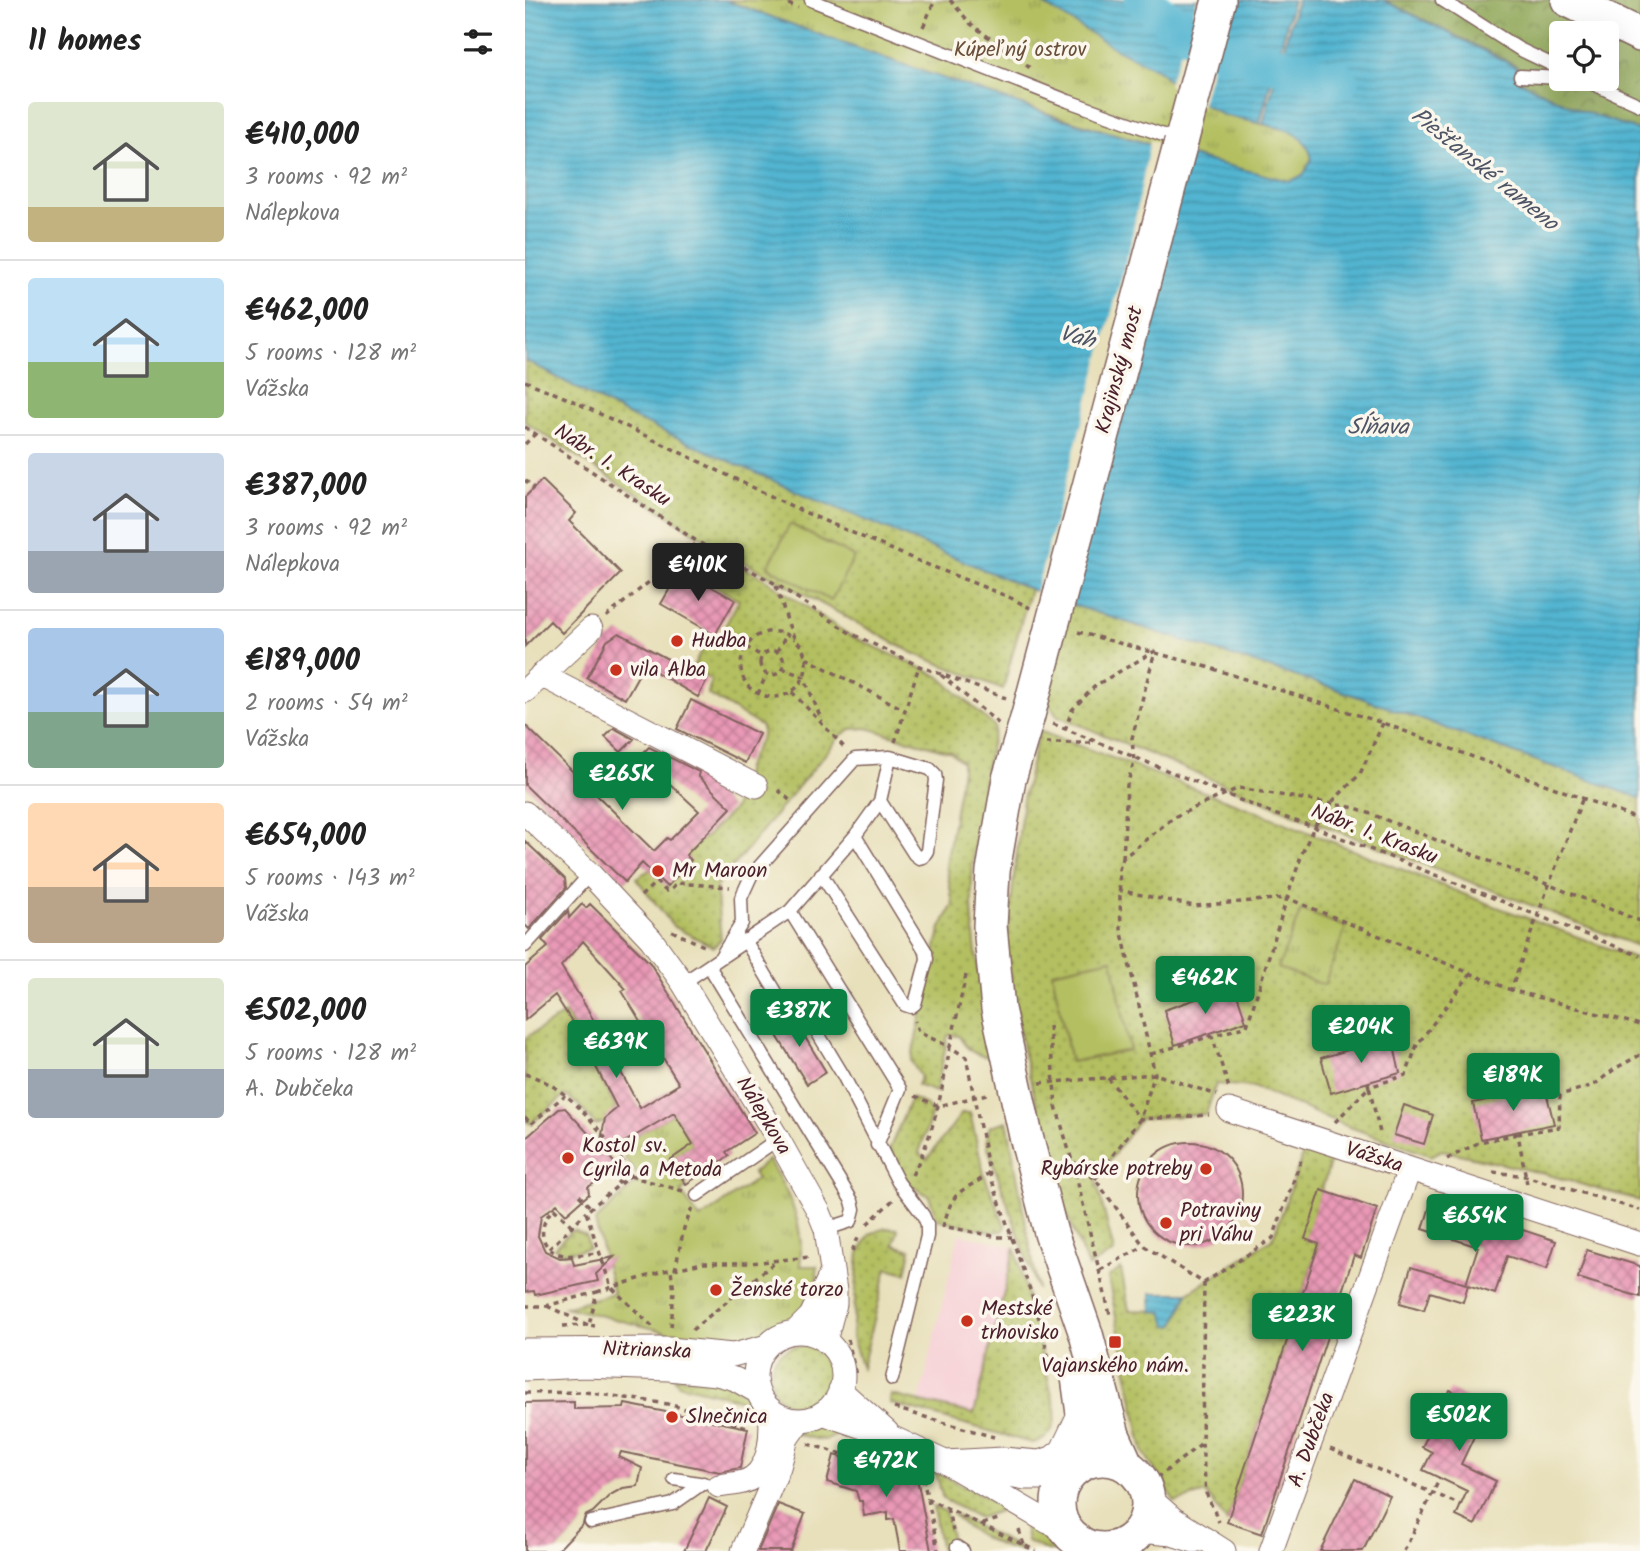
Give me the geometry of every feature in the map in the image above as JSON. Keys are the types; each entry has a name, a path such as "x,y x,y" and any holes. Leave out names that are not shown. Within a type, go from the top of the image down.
{"main road":[{"name":"Krajinský most","path":"1051,1233 1003,1041 992,953 991,895 996,845 1009,779 1169,138 1219,0"},
{"path":"1568,0 1640,35"},
{"path":"1051,1233 1083,1405 1087,1443 1058,1499 1059,1514 1065,1528 1076,1540 1099,1550 1136,1540 1155,1492 1127,1466 1104,1459 1074,1471"},
{"path":"1051,1233 1086,1334 1113,1435 1127,1466"}],"street":[{"path":"525,691 591,629"},
{"path":"541,675 755,786"},
{"name":"Nálepkova","path":"525,813 590,874 651,939 683,983 778,1139 826,1229 823,1262 835,1304 836,1337"},
{"name":"Vážska","path":"1231,1105 1409,1170 1640,1244"},
{"name":"A. Dubčeka","path":"1271,1551 1409,1170"},
{"path":"795,1332 811,1316 823,1262"},
{"path":"795,1332 836,1337 832,1347 841,1363 842,1381 891,1437"},
{"name":"Nitrianska","path":"525,1350 669,1349 733,1355 767,1346 780,1336 795,1332"},
{"path":"764,1400 755,1371 767,1346"},
{"name":"Nitrianska","path":"525,1369 585,1366 669,1369 716,1374 734,1379 764,1400 786,1418 786,1430"},
{"path":"711,1485 743,1482 753,1477 762,1468 786,1430 823,1413 849,1388"},
{"path":"945,1462 1003,1459 1039,1462 1052,1458 1062,1450 1083,1405"},
{"path":"823,1413 891,1437 945,1462 1065,1528"},
{"path":"743,1551 779,1467 786,1430"},
{"path":"945,1462 1025,1478 1074,1471"},
{"path":"711,1485 741,1493 756,1492 771,1484"},
{"path":"1155,1492 1172,1518 1224,1545"},
{"path":"1136,1540 1172,1534 1224,1545"}],"lane":[{"path":"811,0 1169,138"},
{"path":"1442,0 1518,49 1549,63"},
{"path":"1520,76 1549,77"},
{"path":"1609,91 1640,105"},
{"path":"683,983 790,911 855,836 880,801 890,757"},
{"path":"720,958 742,923 741,898 751,876 855,759 890,757 930,769 935,774 927,851 923,857 919,858 914,853 880,801"},
{"path":"821,874 905,1005 911,1007 915,1004 927,959 926,952 855,836"},
{"path":"525,946 590,874"},
{"path":"790,911 900,1089 877,1144"},
{"path":"745,940 779,997 802,1007 843,1075 877,1144 927,1224 927,1236 892,1379"},
{"path":"709,965 852,1201 851,1221 826,1229"},
{"path":"697,1195 778,1139"},
{"path":"674,1479 711,1485"},
{"path":"591,1522 673,1504 711,1485"}],"path":[{"path":"916,41 935,0"},
{"path":"950,0 971,24 1038,75"},
{"name":"Nábr. I. Krasku","path":"525,427 698,542 776,584 850,633 939,674 1065,745 1096,743"},
{"path":"525,444 535,434"},
{"path":"525,480 534,488"},
{"path":"591,629 698,542"},
{"path":"776,584 795,639"},
{"path":"804,677 792,692 775,697 758,694 743,678 741,657 745,647 751,639 768,631 787,634 795,639 806,658 804,677 823,726"},
{"path":"777,652 787,634"},
{"path":"745,647 762,656"},
{"path":"770,651 777,652 782,657 782,668 774,674 768,673 760,664 762,656 770,651"},
{"path":"1065,730 1072,710 1096,685 1154,652 1132,738 1134,759 1127,785 1123,858 1119,869 1118,890 1121,929 1155,1074 1140,1119 1095,1179"},
{"path":"806,658 905,710"},
{"path":"890,757 918,665"},
{"path":"782,668 804,677"},
{"path":"758,694 768,673"},
{"name":"Nábr. I. Krasku","path":"939,674 1024,724 1054,725 1134,759 1640,956"},
{"path":"792,692 855,759"},
{"path":"1150,1055 1247,1026 1303,851 1314,827 1331,803 1360,774 1383,723"},
{"path":"755,786 767,795 774,788 806,812"},
{"path":"1123,858 1174,817 1239,788 1356,808 1640,921"},
{"path":"1511,990 1582,800"},
{"path":"637,899 656,882 666,891 671,890 677,883 744,889"},
{"path":"1118,890 1194,906 1287,898 1511,990 1640,1025"},
{"path":"1321,918 1324,912"},
{"path":"1335,1122 1368,1085 1406,1075 1417,1045 1471,974"},
{"path":"911,1007 918,1032 967,1057 989,1172 1036,1307 1052,1371"},
{"path":"1049,1026 1056,1106 1110,1316"},
{"path":"1211,1035 1231,1105"},
{"path":"866,1225 904,1190 922,1157 939,1107 950,1047"},
{"path":"1437,1165 1480,1142 1559,1127 1560,1095 1594,1085 1616,1068 1640,1055"},
{"path":"525,1074 539,1078 565,1095 588,1116 632,1174 586,1212 549,1249"},
{"path":"1055,1083 1155,1074"},
{"path":"1108,1078 1140,1119"},
{"path":"1368,1085 1381,1137"},
{"path":"900,1089 939,1107 996,1092"},
{"path":"531,1124 565,1095"},
{"path":"525,1117 536,1129"},
{"path":"1517,1133 1525,1176 1640,1210"},
{"path":"1204,1283 1273,1238 1305,1148"},
{"path":"1072,1161 1095,1179 1144,1246 1204,1283"},
{"path":"989,1172 982,1181 958,1193 943,1226 1011,1237"},
{"path":"610,1174 620,1184"},
{"path":"629,1176 697,1195 684,1228 673,1270 670,1336"},
{"path":"579,1195 591,1208"},
{"path":"572,1226 554,1209 546,1215 542,1235 549,1249 562,1255 600,1253"},
{"path":"586,1212 611,1287 654,1328"},
{"path":"806,1246 823,1262"},
{"path":"1100,1270 1144,1246"},
{"path":"682,1333 693,1329 777,1260"},
{"path":"525,1306 545,1306 703,1264 777,1260 823,1262"},
{"path":"1204,1283 1202,1443 1206,1493 1224,1545"},
{"path":"589,1325 597,1292"},
{"path":"545,1306 600,1327"},
{"path":"836,1337 849,1388"},
{"path":"525,1393 585,1392 668,1404 786,1430 922,1477 938,1551"},
{"path":"886,1406 1002,1439"},
{"path":"1311,1442 1461,1505"},
{"path":"1155,1492 1157,1478 1202,1443"},
{"path":"1404,1551 1440,1478"},
{"path":"928,1499 1036,1551"},
{"path":"947,1507 960,1549"}],"shaded area":[{"path":"959,1234 1015,1247 974,1415 919,1402"}],"green space":[{"name":"Kúpeľný ostrov","path":"725,0 1037,0 1116,49 1160,71 1178,90 1223,115 1292,131 1309,144 1312,159 1303,176 1289,181 1233,168 1087,126 983,92"},
{"path":"1383,0 1640,0 1640,131 1579,110 1519,81 1517,66"},
{"path":"525,360 625,414 1030,589 1003,689 913,653 718,548 525,422"},
{"path":"790,524 854,557 831,601 768,567"},
{"path":"691,539 762,577 849,635 939,676 995,727 980,803 972,881 975,947 992,1056 977,1054 965,1045 959,1036 948,1035 936,1092 917,1085 921,1077 911,1061 940,930 953,904 946,865 962,762 951,752 867,728 851,729 840,736 716,887 721,939 714,947 674,927 636,878 706,837 734,809 747,765 762,736 762,727 708,694 711,680 692,669 709,635 718,639 739,600 669,561"},
{"path":"1070,604 1348,693 1640,798 1640,947 1309,820 1058,716 1046,701"},
{"path":"1039,731 1250,809 1481,901 1640,960 1640,1201 1545,1174 1442,1150 1431,1156 1344,1125 1253,1087 1216,1084 1206,1114 1140,1119 1096,1179 1114,1252 1088,1267 1059,1194 1023,1050 1006,947 1023,799"},
{"path":"1301,910 1346,927 1324,985 1278,968"},
{"path":"1112,959 1130,1050 1071,1062 1052,972"},
{"path":"566,1013 621,1118 595,1125 581,1107 565,1095 531,1124 525,1120 525,1038"},
{"path":"911,1098 925,1104 932,1113 919,1153 927,1159 962,1113 970,1113 984,1174 1005,1226 1002,1231 992,1232 937,1219 929,1196 898,1173 889,1150"},
{"path":"674,1113 693,1144 670,1160 687,1187 681,1192 700,1219 757,1179 753,1173 768,1160 794,1210 800,1237 800,1266 817,1266 817,1283 796,1320 778,1327 751,1345 692,1343 659,1330 565,1307 613,1293 595,1221 640,1179 609,1135 622,1119 633,1137"},
{"path":"1007,1121 1038,1290 988,1148 990,1126"},
{"path":"1305,1148 1332,1157 1306,1239 1319,1244 1227,1522 1206,1493 1175,1502 1143,1451 1108,1277 1121,1269 1129,1310 1164,1311 1174,1326 1188,1293 1273,1238"},
{"path":"885,1228 898,1229 894,1245 911,1250 906,1273 887,1268 862,1368 852,1337 859,1253 870,1234"},
{"path":"572,1230 586,1235 589,1248 564,1253 554,1248"},
{"path":"1015,1247 1056,1411 1053,1428 1047,1436 1032,1443 890,1403 891,1395 974,1414"},
{"path":"794,1346 806,1346 822,1354 828,1364 828,1388 822,1398 806,1406 794,1406 778,1398 770,1382 770,1370 778,1354"},
{"path":"674,1377 725,1381 758,1402 764,1412 766,1425 739,1399 678,1384"},
{"path":"823,1420 842,1426 834,1437 823,1440 797,1434 806,1425"},
{"path":"858,1434 1008,1508 979,1518 943,1499 936,1474 874,1458 854,1446"},
{"path":"933,1507 945,1511 952,1541 948,1551 941,1551"},
{"path":"953,1514 1025,1551 986,1538 966,1527"},
{"path":"1022,1515 1075,1551 1047,1551 1027,1541"}],"water":[{"name":"Sĺňava","path":"525,0 725,0 1059,118 1197,158 1289,181 1303,176 1312,159 1309,150 1294,133 1263,124 1278,67 1306,71 1310,69 1308,61 1283,50 1297,0 1383,0 1517,67 1519,81 1579,110 1640,131 1640,798 1348,693 1030,589 794,490 625,414 525,360"},
{"path":"1037,0 1293,0 1280,50 1275,48 1269,51 1267,58 1271,65 1275,66 1260,123 1223,115 1178,90 1160,71 1116,49"},
{"path":"1151,1293 1188,1293 1174,1326 1167,1325 1163,1312 1152,1311"}],"pier":[{"path":"1197,0 1230,0 1201,107 1176,93 1168,84 1189,30"},
{"path":"1150,140 1189,152 1067,607 1035,594 1131,242"}],"building":[{"path":"542,480 576,513 569,521 621,573 562,633 550,621 525,646 525,497"},
{"path":"685,572 735,600 715,635 661,604 677,576 681,578"},
{"path":"619,633 707,680 698,697 644,665 625,699 587,678 607,641"},
{"path":"691,700 759,734 745,763 677,729"},
{"path":"525,725 654,851 667,838 670,840 699,811 640,756 649,747 699,772 698,776 731,808 686,855 691,860 667,887 642,863 625,882 525,785"},
{"path":"614,728 634,739 621,752 605,737"},
{"path":"525,841 565,879 566,888 529,929 525,925"},
{"path":"582,904 586,908 590,904 650,963 755,1133 726,1152 729,1156 686,1184 670,1160 693,1144 674,1113 606,1153 618,1167 588,1187 589,1194 566,1214 557,1204 541,1216 538,1236 545,1251 560,1258 572,1257 574,1265 614,1257 596,1274 598,1281 535,1295 534,1291 525,1292 525,1139 559,1109 565,1108 600,1146 605,1118 617,1108 576,1028 555,995 525,1020 525,967 548,947 542,940 568,911 569,918","holes":["583,941 626,989 622,991 679,1084 640,1108 588,1010 561,966"]},
{"path":"1234,986 1246,1021 1175,1045 1164,1010"},
{"path":"791,1014 826,1072 807,1084 771,1026"},
{"path":"1392,1037 1400,1073 1331,1093 1321,1058"},
{"path":"1545,1087 1554,1124 1481,1139 1473,1103"},
{"path":"1404,1105 1433,1115 1424,1144 1394,1135"},
{"path":"1190,1142 1210,1146 1227,1157 1238,1174 1242,1194 1238,1214 1227,1231 1210,1242 1190,1246 1170,1242 1153,1231 1142,1214 1138,1194 1142,1174 1153,1157 1170,1146"},
{"path":"1321,1190 1377,1209 1361,1258 1354,1255 1262,1534 1227,1522 1319,1244 1305,1239"},
{"path":"1432,1200 1556,1241 1547,1269 1507,1256 1495,1294 1468,1285 1463,1302 1430,1292 1424,1310 1400,1303 1411,1267 1466,1284 1478,1247 1423,1229"},
{"path":"1587,1250 1640,1266 1640,1297 1578,1278"},
{"path":"1450,1390 1477,1403 1489,1405 1461,1464 1496,1481 1475,1525 1456,1516 1467,1491 1423,1470 1432,1452 1422,1447"},
{"path":"574,1402 574,1409 624,1408 625,1404 748,1428 740,1468 720,1472 621,1452 619,1457 642,1468 638,1486 623,1488 610,1495 585,1516 583,1524 559,1549 525,1551 525,1403"},
{"path":"834,1455 914,1477 918,1483 931,1551 900,1551 894,1519 888,1520 888,1512 864,1516 862,1501 859,1501 856,1491 827,1482"},
{"path":"1355,1479 1390,1496 1363,1551 1320,1551"},
{"path":"709,1498 727,1507 706,1551 684,1551"},
{"path":"778,1504 805,1514 791,1551 758,1551"}],"waterway":[{"name":"Piešťanské rameno","path":"1143,0 1185,31 1214,48 1340,81"}],"place":[{"name":"Hudba","path":"677,641"},
{"name":"vila Alba","path":"616,670"},
{"name":"Mr Maroon","path":"658,871"},
{"name":"Kostol sv. Cyrila a Metoda","path":"568,1158"},
{"name":"Rybárske potreby","path":"1206,1169"},
{"name":"Potraviny pri Váhu","path":"1166,1223"},
{"name":"Ženské torzo","path":"716,1290"},
{"name":"Mestské trhovisko","path":"967,1321"},
{"name":"Vajanského nám.","path":"1115,1342"},
{"name":"Slnečnica","path":"672,1417"}],"water label":[{"name":"Váh","path":"1077,338"}]}
